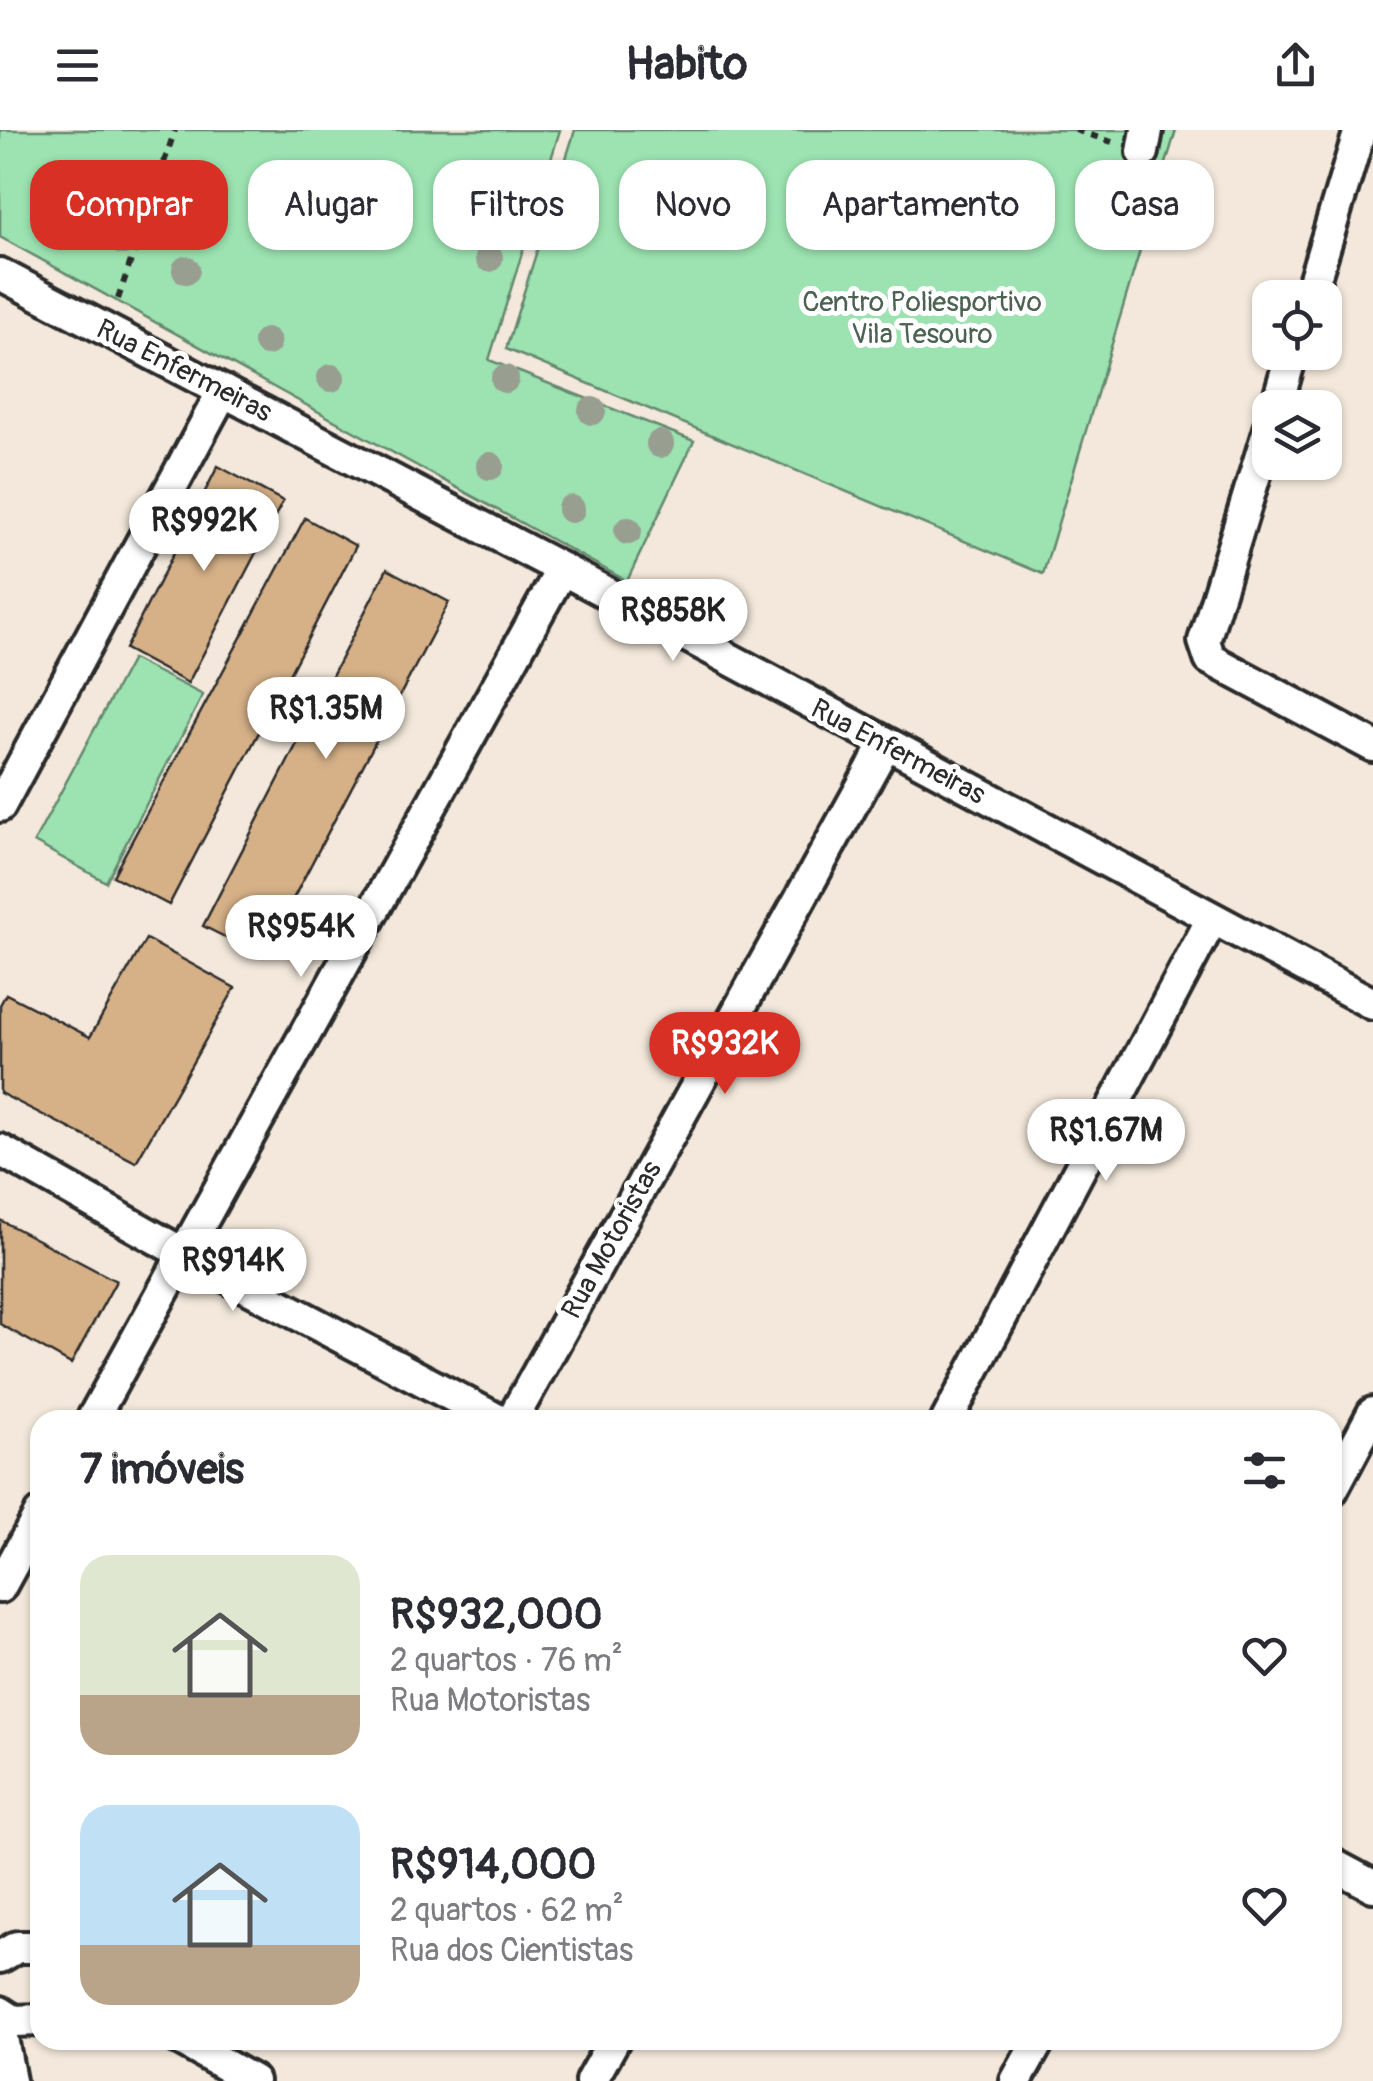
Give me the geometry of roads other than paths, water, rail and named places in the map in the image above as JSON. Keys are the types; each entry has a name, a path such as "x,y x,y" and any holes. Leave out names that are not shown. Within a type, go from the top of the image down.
{"street":[{"path":"1314,280 1360,130"},
{"name":"Rua Enfermeiras","path":"0,274 562,569 1373,1004"},
{"path":"0,806 224,391"},
{"path":"1253,480 1204,640 1210,659 1373,746"},
{"path":"98,1410 562,569"},
{"name":"Rua Motoristas","path":"518,1410 885,745"},
{"path":"952,1410 1212,920"},
{"path":"0,1150 184,1254 479,1410"},
{"path":"1342,1471 1373,1413"},
{"path":"0,1587 30,1532"},
{"path":"1342,1869 1373,1886"},
{"path":"0,1927 30,1944"},
{"path":"0,1957 17,1947 30,1946"},
{"path":"0,2012 14,2020 30,2020"},
{"path":"0,2028 10,2081"},
{"path":"199,2050 253,2081"},
{"path":"592,2081 609,2050"},
{"path":"1016,2081 1033,2050"}],"park label":[{"name":"Centro Poliesportivo Vila Tesouro","path":"922,318"}]}
